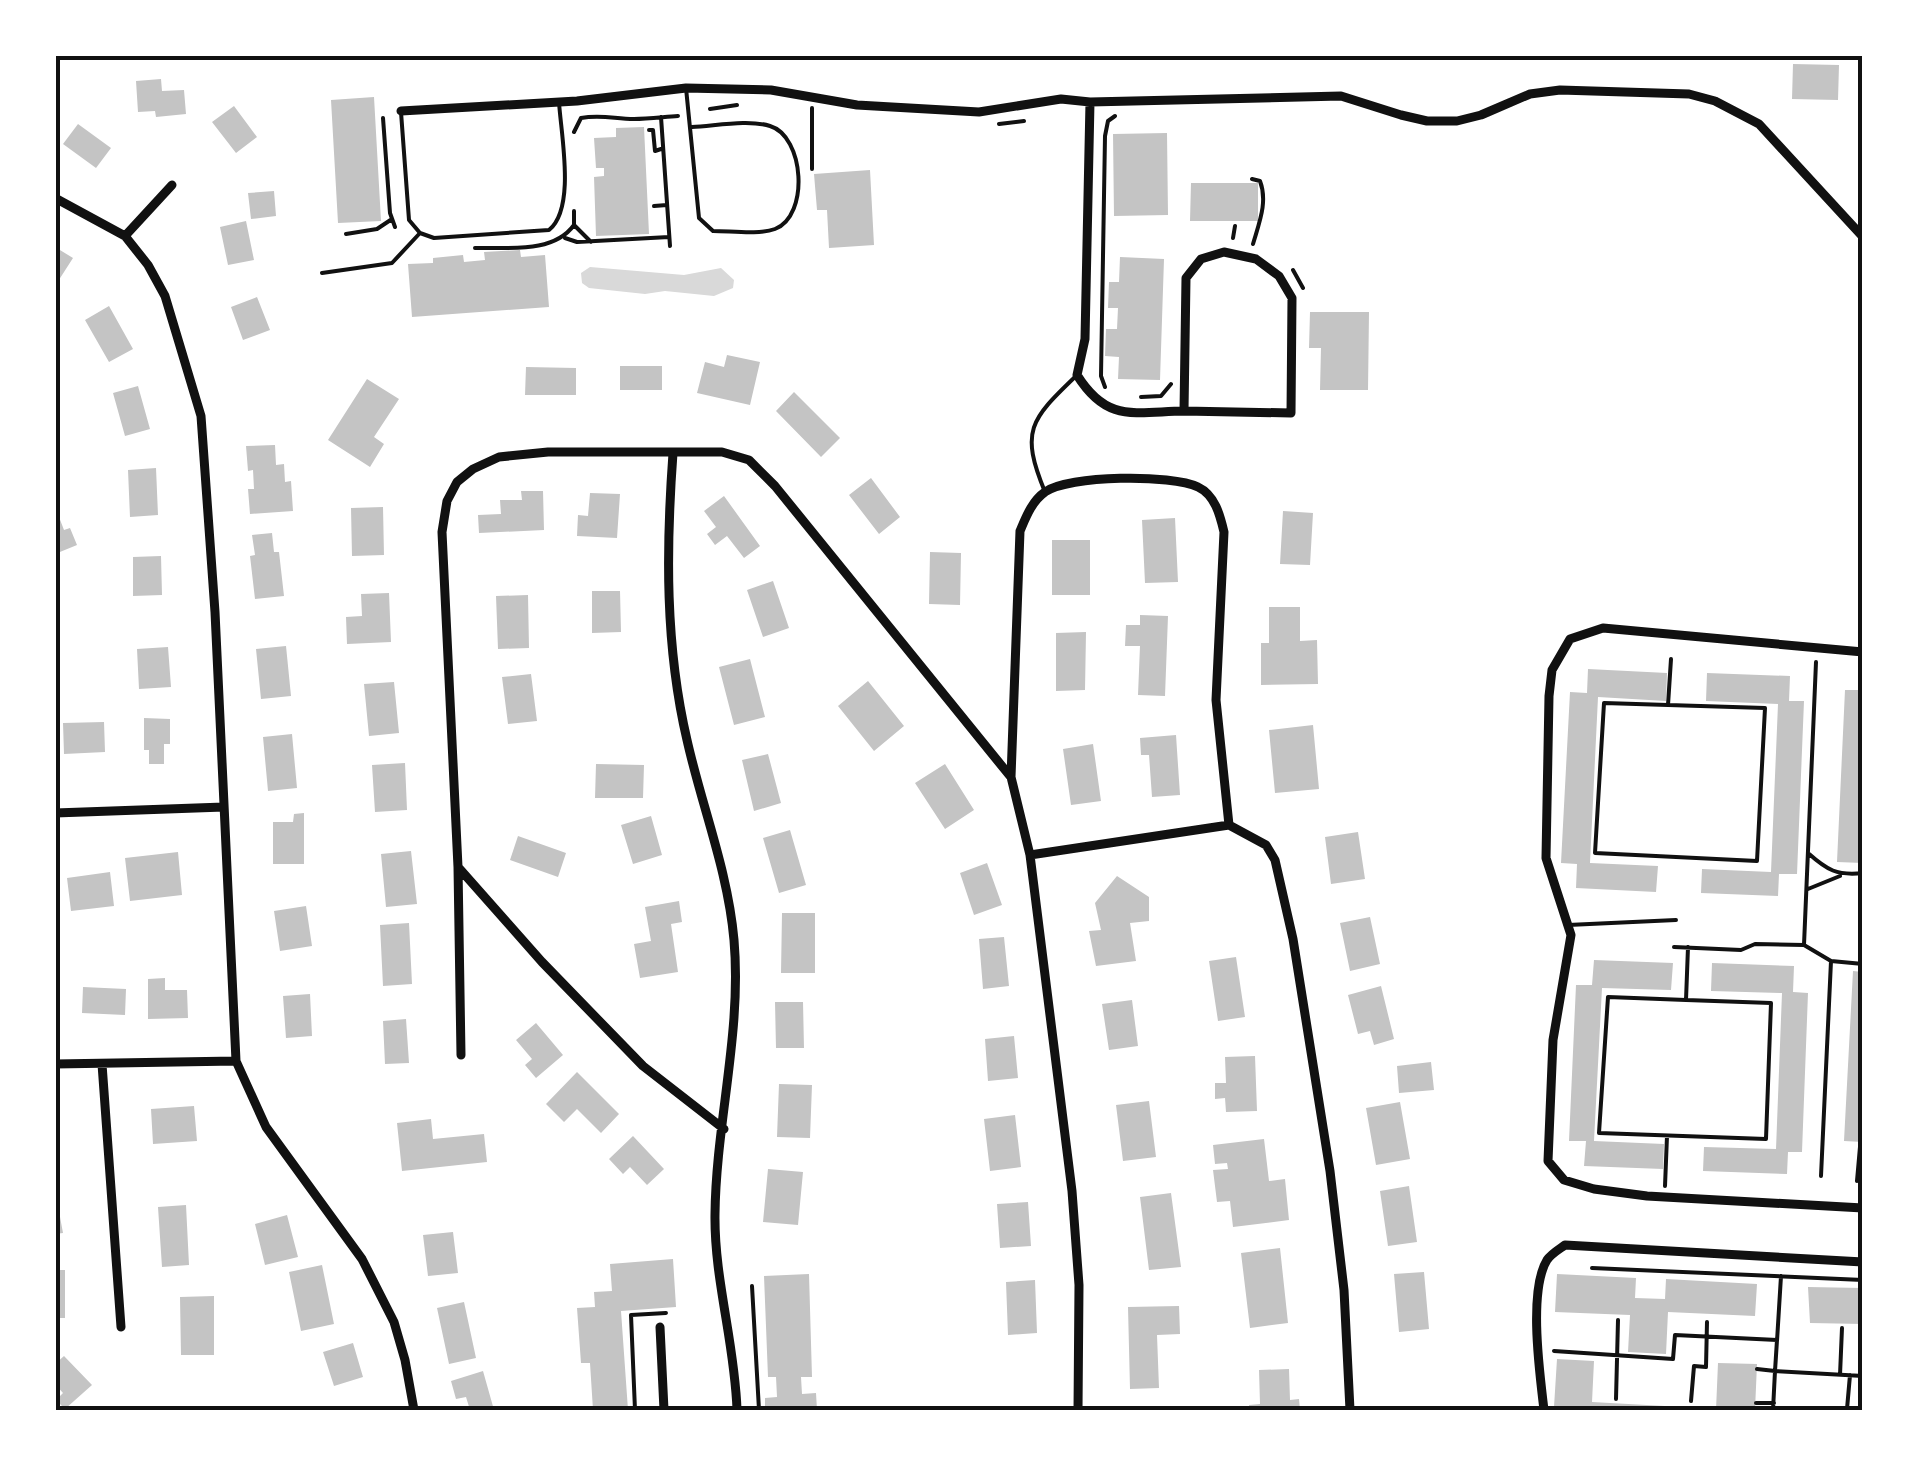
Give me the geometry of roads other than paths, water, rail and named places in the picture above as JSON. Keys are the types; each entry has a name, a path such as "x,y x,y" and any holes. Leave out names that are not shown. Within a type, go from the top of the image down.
{"street":[{"path":"401,112 560,102 686,88 771,90 857,105 963,112 1061,99 1090,102 1341,96 1401,115 1456,121 1530,94 1560,90 1689,94 1715,101 1759,124 1863,236"},
{"path":"1090,102 1086,339 1077,375 1086,390 1109,410 1292,413 1292,298 1279,276 1256,259 1224,252 1201,259 1186,278 1184,411"},
{"path":"125,236 172,185"},
{"path":"55,198 125,236 166,296 201,416 215,612 236,1061 266,1127 362,1259 394,1322 414,1410"},
{"path":"461,1055 458,867 442,532 447,501 457,482 473,469 499,457 548,452 732,453 755,465 1011,777"},
{"path":"672,452 668,540 670,631 677,689 687,743 722,869 734,942 732,1052 715,1226 736,1371 737,1410"},
{"path":"1078,1410 1079,1285 1072,1191 1030,855 1011,777 1020,531 1028,510 1044,492 1070,481 1165,480 1199,487 1218,507 1224,532 1216,700 1229,825"},
{"path":"1863,652 1603,628 1570,639 1552,670 1549,696 1546,858 1571,935 1553,1040 1548,1161 1554,1171 1574,1184 1629,1194 1863,1208"},
{"path":"55,812 224,807"},
{"path":"1030,855 1229,825 1266,845 1275,860 1293,939 1332,1191 1344,1290 1350,1410"},
{"path":"458,867 542,962 643,1066 724,1129"},
{"path":"55,1064 236,1061"},
{"path":"102,1064 121,1327"},
{"path":"1544,1410 1536,1326 1542,1270 1548,1256 1564,1246 1863,1262"},
{"path":"660,1327 664,1410"}],"lane":[{"path":"686,88 699,218 713,231 774,230 788,219 798,198 793,146 782,132 767,125 692,127"},
{"path":"401,112 410,220 420,232 434,238 549,230 560,222 565,201 560,102"},
{"path":"322,273 392,262 420,232"},
{"path":"1044,492 1031,459 1030,441 1041,409 1077,375"},
{"path":"1568,925 1676,920"}]}
